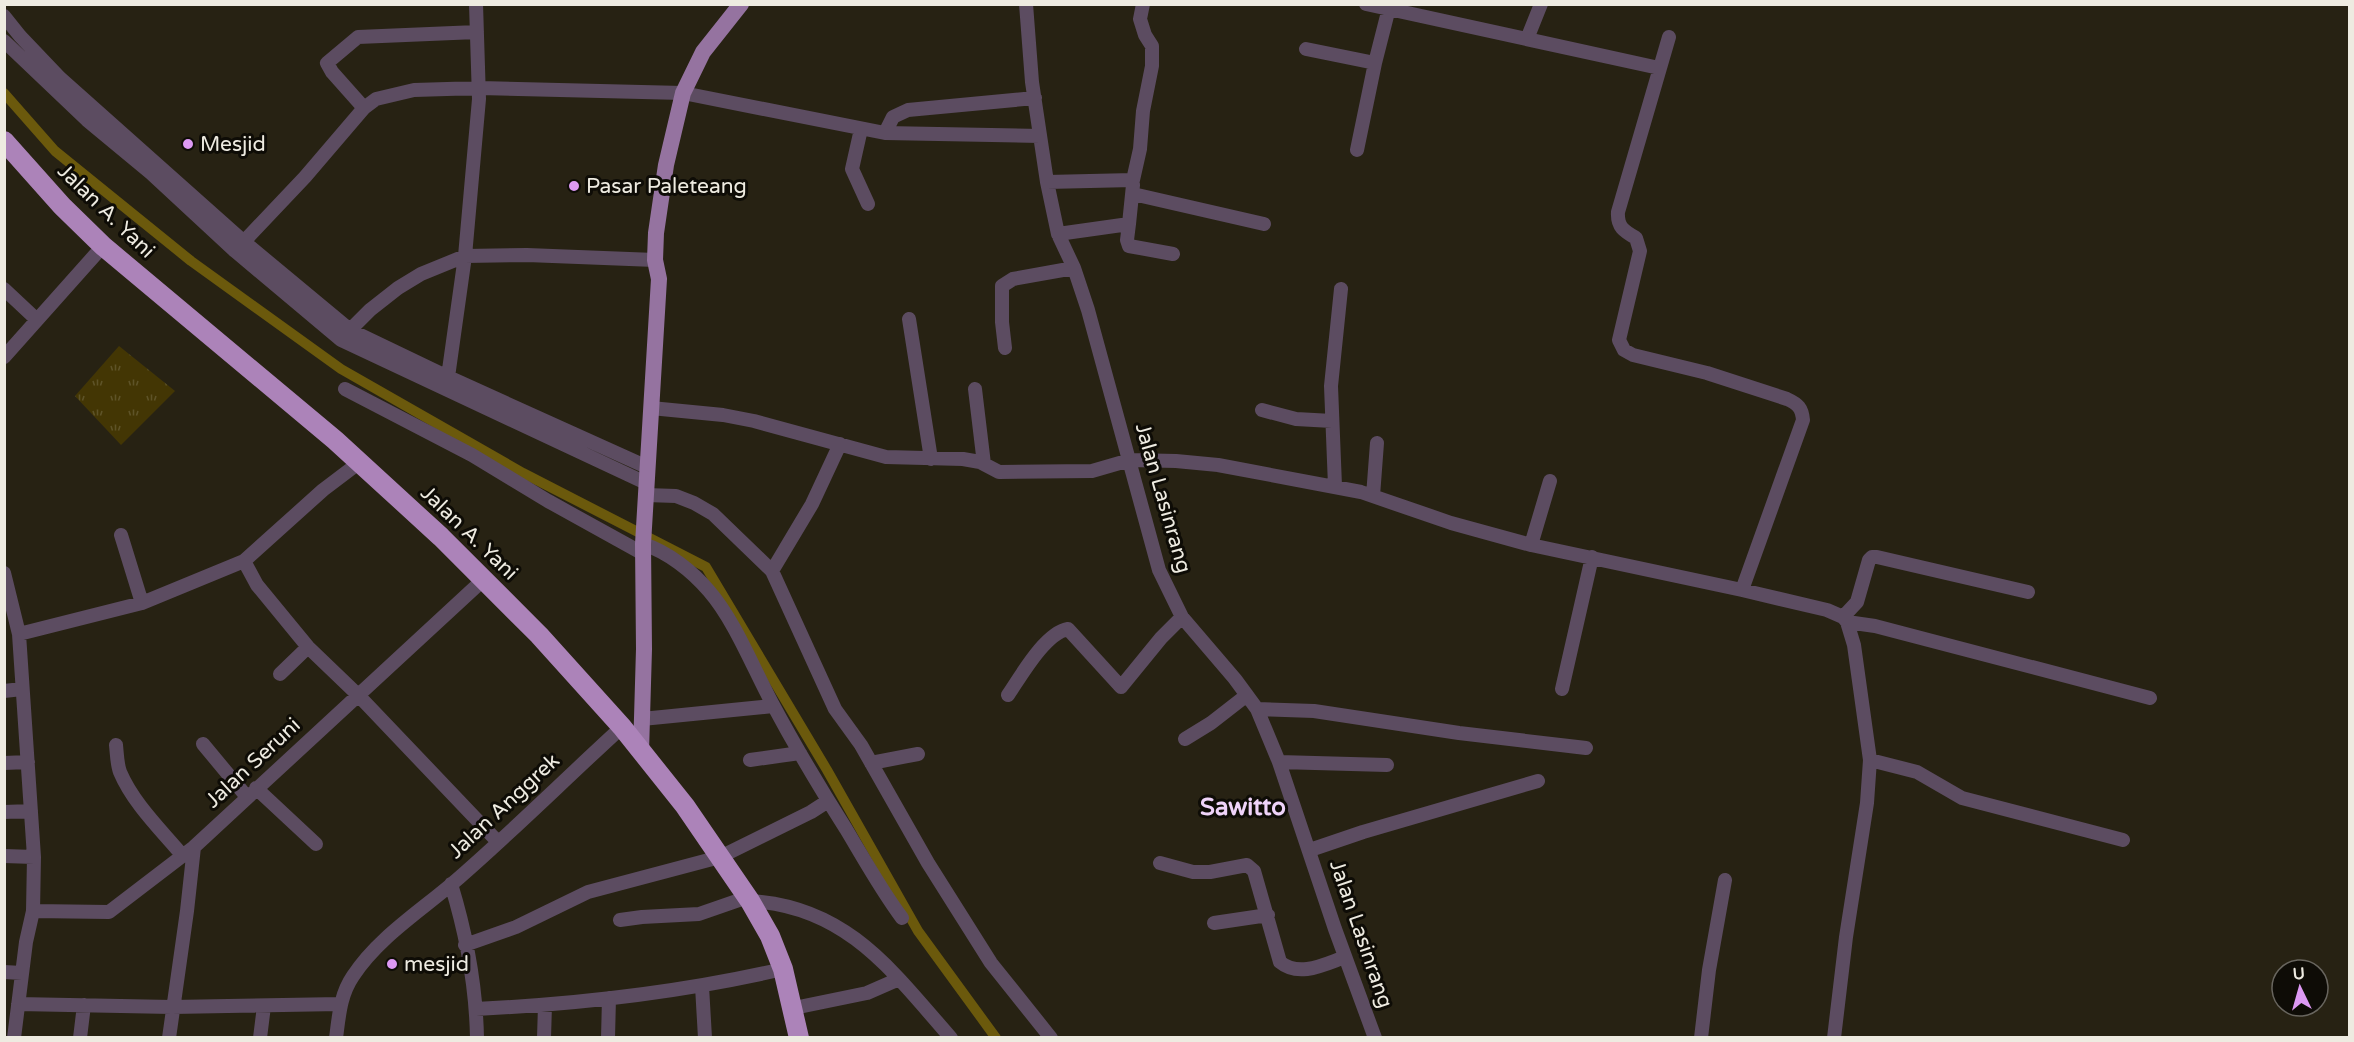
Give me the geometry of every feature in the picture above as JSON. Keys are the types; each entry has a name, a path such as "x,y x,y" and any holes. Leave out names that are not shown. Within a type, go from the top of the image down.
{"highway":[{"name":"Jalan A. Yani","path":"4,141 62,207 103,246 360,462 441,537 539,635 621,727 684,806 749,899 770,936 783,969 794,1008 799,1038"}],"main road":[{"path":"641,752 643,546 659,279 655,260 656,233 666,165 682,93 703,52 741,4"}],"street":[{"path":"448,377 465,256 480,88 476,4"},
{"name":"Jalan Lasinrang","path":"1026,4 1040,136 1058,234 1074,268 1088,310 1159,570 1182,616 1257,709 1280,762 1345,957 1375,1038"},
{"path":"1143,4 1140,19 1145,35 1152,46 1152,66 1143,111 1140,150 1133,180 1127,240 1129,246 1173,254"},
{"path":"1366,4 1659,68"},
{"path":"1527,39 1541,4"},
{"path":"1357,150 1389,8"},
{"path":"4,16 56,82"},
{"path":"364,108 332,72 327,63 355,38 414,33 477,32"},
{"path":"1669,37 1618,212 1618,225 1636,238 1640,251 1619,335 1621,346 1633,355 1707,373 1787,399 1796,403 1802,414 1801,427 1742,591"},
{"path":"4,42 56,82 239,246 345,335 646,488 676,496 713,514 772,571 835,709 871,763 928,863 991,963 1051,1038"},
{"path":"1306,48 1375,63"},
{"path":"239,246 305,177 364,108 376,99 414,90 480,88 682,93 885,133 1040,136"},
{"path":"885,133 893,117 908,110 1035,98"},
{"path":"861,129 852,169 868,204"},
{"path":"1047,182 1133,180"},
{"path":"1133,194 1264,224"},
{"path":"1058,234 1129,224"},
{"path":"4,357 103,246"},
{"path":"345,335 370,310 398,288 421,274 465,256 527,255 655,260"},
{"path":"1005,348 1002,286 1013,279 1074,268"},
{"path":"4,289 36,319"},
{"path":"1335,486 1331,386 1341,289"},
{"path":"909,319 931,459"},
{"path":"345,335 448,377 646,488"},
{"path":"345,389 643,546 655,548 679,564 710,592 731,625 773,706 828,801 883,892 902,918"},
{"path":"975,389 984,464"},
{"path":"651,408 723,415 893,459 963,459 984,464 999,472 1092,471 1130,460 1176,461 1218,465 1335,486 1373,496 1450,523 1531,545 1827,610 1845,619 2150,698"},
{"path":"1262,410 1296,419 1332,421"},
{"path":"1373,496 1377,443"},
{"path":"772,571 812,504 840,444"},
{"path":"19,634 142,603 244,561 323,490 360,462"},
{"path":"1531,545 1550,481"},
{"path":"121,535 142,603"},
{"path":"1845,619 1857,602 1869,560 1877,556 2028,592"},
{"path":"1562,689 1592,557"},
{"path":"244,561 257,585 308,647 358,695 498,842"},
{"path":"5,575 19,634 34,857 33,911 11,1033"},
{"name":"Jalan Seruni","path":"33,911 109,912 188,851 483,580"},
{"path":"1008,695 1045,644 1058,631 1068,628 1121,687 1182,616"},
{"path":"1834,1038 1846,937 1867,803 1870,760 1854,645 1845,619"},
{"path":"280,674 308,647"},
{"path":"4,691 22,689"},
{"path":"1185,739 1211,723 1247,695"},
{"path":"642,719 773,706"},
{"path":"1257,709 1314,711 1459,733 1586,748"},
{"name":"Jalan Anggrek","path":"477,1038 476,1009 459,910 451,884 621,727"},
{"path":"203,744 251,793 316,844"},
{"path":"116,745 119,770 123,779 142,806 188,851 187,911 169,1038"},
{"path":"750,760 800,753"},
{"path":"871,763 918,754"},
{"path":"1870,760 1917,772 1962,798 2123,840"},
{"path":"4,763 28,762"},
{"path":"1280,762 1387,765"},
{"path":"1310,850 1363,832 1538,781"},
{"path":"465,945 516,927 588,892 720,857 811,812 828,801"},
{"path":"4,812 31,811"},
{"path":"4,856 34,857"},
{"path":"1160,863 1192,872 1210,872 1247,865 1254,871 1280,962 1288,968 1304,969 1345,957"},
{"path":"1701,1038 1709,970 1725,880"},
{"path":"336,1038 340,1004 353,975 399,927 451,884"},
{"path":"620,920 699,914 749,899 793,908 841,929 864,944 881,958 951,1038"},
{"path":"1214,923 1268,915"},
{"path":"476,1009 545,1005 702,986 783,969"},
{"path":"4,972 22,973"},
{"path":"794,1008 867,993 899,979"},
{"path":"702,986 705,1038"},
{"path":"608,1038 609,998"},
{"path":"18,1004 172,1007 340,1004"},
{"path":"80,1038 84,1005"},
{"path":"544,1038 545,1005"},
{"path":"260,1038 264,1006"}],"green space":[{"path":"119,346 175,391 121,445 75,396"}],"waterway":[{"path":"4,93 55,151 191,261 341,369 523,473 706,567 827,770 918,931 996,1038"}],"place":[{"name":"Mesjid","path":"188,144"},
{"name":"Pasar Paleteang","path":"574,186"},
{"name":"mesjid","path":"392,964"}],"district":[{"name":"Sawitto","path":"1243,807"}]}
